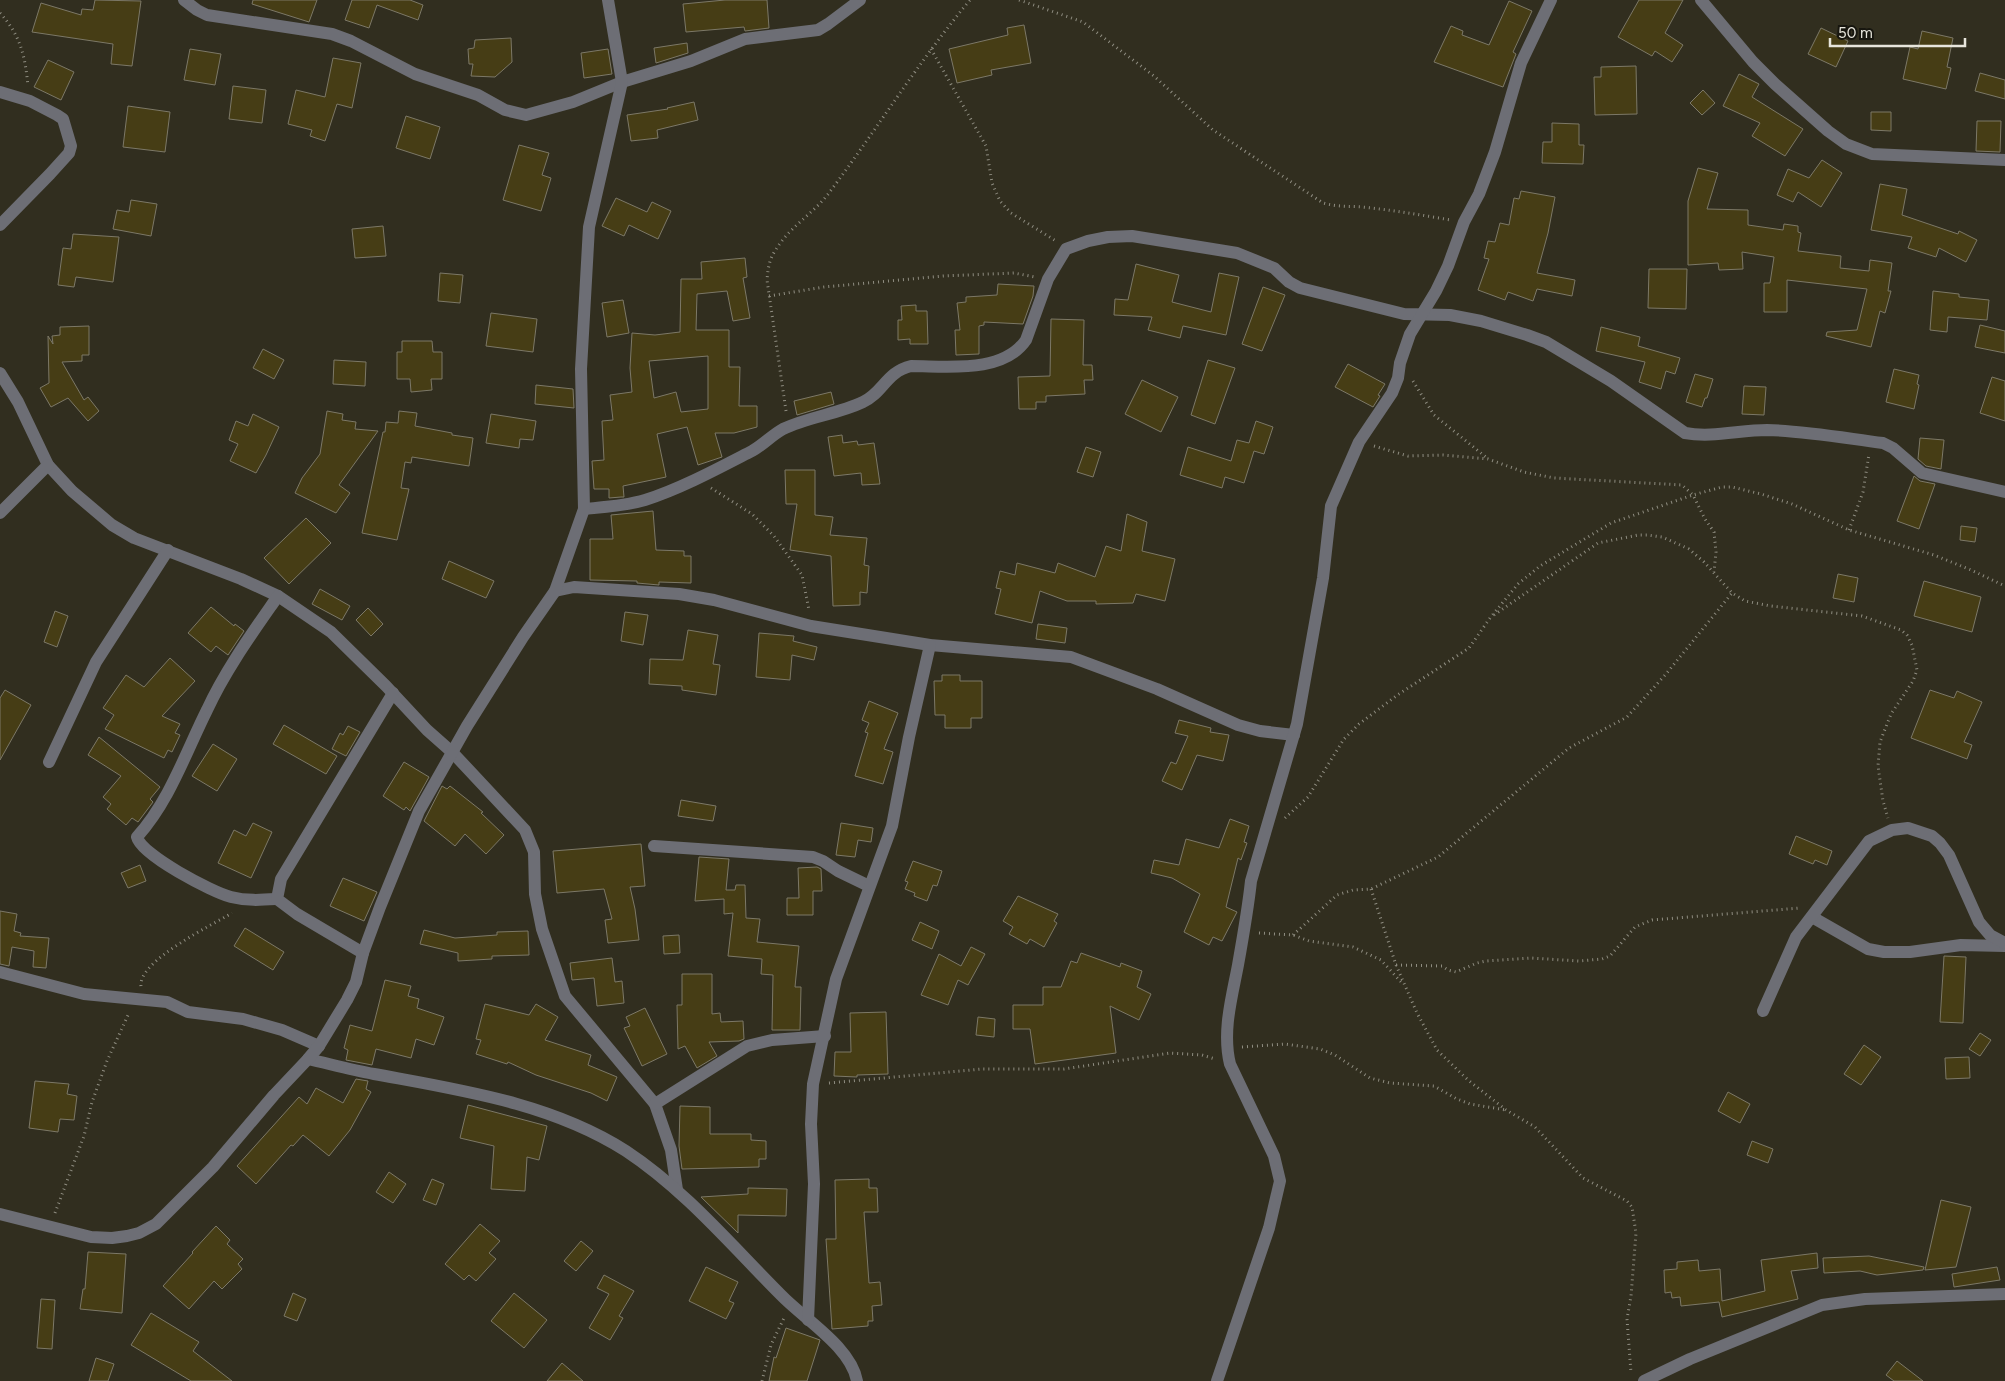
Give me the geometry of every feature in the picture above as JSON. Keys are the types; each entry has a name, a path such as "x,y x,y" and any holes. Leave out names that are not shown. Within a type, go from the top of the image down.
{"street":[{"path":"184,0 207,15 332,34 351,41 401,68 478,95 517,114 532,114 573,102 622,82 692,61 745,39 818,30 860,0"},
{"path":"0,1214 91,1237 112,1238 139,1233 156,1224 213,1167 274,1095 308,1059 347,1000 356,982 364,953 419,811 523,637 555,591 584,509 581,369 589,227 622,82 608,0"},
{"path":"1217,1381 1269,1228 1280,1181 1274,1156 1230,1064 1227,1048 1228,1019 1251,881 1294,735 1322,578 1331,506 1359,442 1392,393 1410,334 1436,291 1464,222 1479,194 1495,152 1521,63 1551,0"},
{"path":"1701,0 1753,62 1769,78 1828,131 1846,144 1872,154 2005,160"},
{"path":"0,92 30,101 58,114 63,119 71,146 69,153 50,174 1,222"},
{"path":"584,509 618,506 645,500 697,478 753,450 788,427 855,406 867,400 890,376 902,368 911,366 972,366 998,361 1020,348 1026,340 1048,279 1066,249 1094,240 1132,236 1237,253 1274,268 1289,282 1300,288 1404,314 1450,315 1481,321 1546,342 1611,381 1686,433 1764,430 1809,432 1889,445 1922,473 2005,492"},
{"path":"0,373 18,402 48,465 72,491 112,525 134,538 168,550 278,596 331,632 393,693 427,730 453,752 525,830 534,852 535,894 542,929 565,996 655,1104 671,1150 677,1190"},
{"path":"0,513 48,465"},
{"path":"49,762 96,662 168,550"},
{"path":"555,591 574,587 679,594 714,600 811,626 930,645 1071,657 1156,689 1238,725 1294,735"},
{"path":"278,596 246,642 208,708 168,793 148,825 137,837 143,848 185,877 229,897 252,901 277,899 297,914 364,953"},
{"path":"808,1320 814,1184 811,1124 813,1084 836,979 869,886 885,850 892,826 909,737 930,645"},
{"path":"277,899 281,879 393,693"},
{"path":"1763,1011 1796,937 1869,842 1892,830 1908,828 1932,836 1940,843 1949,855 1979,922 1990,935 2005,945"},
{"path":"654,846 813,858 823,861 838,871 869,886"},
{"path":"1816,912 1868,949 1884,952 1910,952 1960,945 2005,945"},
{"path":"0,972 84,994 167,1002 188,1012 227,1016 262,1024 282,1030 318,1046"},
{"path":"655,1104 747,1046 772,1040 825,1036"},
{"path":"308,1059 373,1074 488,1095 552,1116 619,1147 677,1190 790,1304 842,1352 854,1368 857,1381"},
{"path":"1644,1381 1690,1359 1822,1305 1865,1299 2005,1294"}],"path":[{"path":"788,427 767,280 769,263 775,250 788,233 828,196 931,50 970,0"},
{"path":"1019,0 1083,22 1154,76 1213,130 1324,204 1337,207 1385,210 1464,222"},
{"path":"0,13 10,24 20,43 25,60 30,101"},
{"path":"931,50 986,146 992,183 1000,201 1011,213 1066,249"},
{"path":"769,296 824,287 943,276 1014,273 1048,279"},
{"path":"1400,363 1434,415 1488,459"},
{"path":"1359,442 1408,456 1443,455 1488,459 1524,472 1554,478 1682,485 1694,495 1704,519 1714,532 1716,552 1714,573"},
{"path":"1849,530 1863,492 1872,442"},
{"path":"697,478 752,514 774,536 802,575 811,626"},
{"path":"1282,821 1308,797 1344,739 1359,724 1396,696 1470,648 1490,618 1518,584 1540,566 1611,523 1694,495 1722,487 1751,492 1792,504 1849,530 1934,555 2005,586"},
{"path":"1490,618 1590,548 1610,540 1638,535 1662,538 1689,548 1732,593 1745,601 1771,606 1862,616 1901,630 1907,634 1917,665 1916,674 1891,714 1880,742 1878,766 1882,801 1892,830"},
{"path":"1293,935 1337,895 1353,890 1371,889 1438,857 1483,822 1570,748 1627,717 1666,674 1732,593"},
{"path":"1371,889 1404,985 1437,1050 1468,1080 1506,1110 1535,1128 1583,1178 1627,1201 1632,1207 1636,1233 1631,1296 1627,1319 1632,1381"},
{"path":"149,1000 141,988 140,982 143,974 149,967 180,944 252,901"},
{"path":"1396,965 1442,966 1456,972 1486,961 1531,958 1580,961 1602,959 1610,956 1635,927 1652,920 1816,912"},
{"path":"1244,932 1293,935 1309,941 1353,947 1375,956 1404,985"},
{"path":"50,1228 84,1136 92,1102 107,1061 136,999"},
{"path":"1227,1048 1285,1044 1308,1046 1335,1055 1370,1078 1390,1083 1434,1086 1470,1104 1506,1110"},
{"path":"813,1084 982,1069 1064,1069 1170,1053 1202,1055 1230,1064"},
{"path":"762,1381 771,1345 790,1304"}],"building":[{"path":"95,0 141,1 132,66 111,64 113,44 32,32 41,3 81,15 82,9 93,10"},
{"path":"253,0 317,0 309,22 252,4"},
{"path":"352,0 410,0 423,5 418,20 377,5 369,28 345,20"},
{"path":"725,0 767,0 769,28 745,31 744,27 686,32 683,4"},
{"path":"1639,0 1683,0 1665,33 1683,45 1672,62 1655,51 1652,56 1618,37"},
{"path":"1509,1 1532,11 1513,52 1516,54 1503,87 1434,62 1451,26 1463,31 1462,35 1489,45"},
{"path":"1024,25 1031,63 991,70 992,75 957,83 949,49 1008,35 1007,28"},
{"path":"1821,28 1848,41 1836,67 1808,54"},
{"path":"1922,31 1953,38 1947,67 1951,68 1946,89 1903,79 1910,47 1918,49"},
{"path":"511,38 512,62 495,77 471,76 473,64 469,64 468,49 474,48 475,40"},
{"path":"687,43 688,53 656,63 654,48"},
{"path":"190,49 221,54 215,85 184,80"},
{"path":"608,49 612,74 584,78 581,53"},
{"path":"333,58 361,63 352,108 337,104 325,141 310,136 312,130 288,124 296,90 325,97"},
{"path":"48,60 74,72 61,100 34,87"},
{"path":"1636,66 1637,114 1595,115 1594,77 1601,77 1601,67"},
{"path":"1980,73 2005,80 2005,99 1975,91"},
{"path":"1739,74 1759,84 1752,97 1803,129 1785,156 1752,136 1760,123 1723,106"},
{"path":"233,86 266,90 262,123 229,119"},
{"path":"1703,90 1715,103 1702,115 1690,103"},
{"path":"694,102 698,120 657,130 658,138 631,141 627,115 668,109"},
{"path":"128,106 170,112 165,152 123,147"},
{"path":"1871,112 1891,112 1891,131 1871,130"},
{"path":"406,116 440,127 430,159 396,148"},
{"path":"1977,121 2001,121 2000,152 1976,151"},
{"path":"1552,123 1579,124 1579,145 1584,145 1583,164 1542,163 1543,142 1552,142"},
{"path":"519,145 549,153 542,175 551,178 541,211 503,200"},
{"path":"1822,160 1842,173 1821,207 1798,192 1793,202 1777,195 1788,169 1809,178"},
{"path":"1698,168 1718,173 1707,209 1748,210 1748,225 1783,230 1784,224 1798,226 1798,232 1801,233 1798,251 1841,256 1840,268 1869,271 1870,260 1892,263 1888,291 1891,291 1885,313 1880,311 1871,347 1826,336 1827,332 1857,330 1867,289 1787,280 1787,312 1764,312 1764,283 1770,283 1774,257 1742,252 1743,269 1719,270 1718,263 1688,265 1688,201"},
{"path":"1880,184 1907,189 1902,215 1958,234 1959,231 1977,240 1966,262 1939,248 1936,257 1908,248 1912,237 1871,230"},
{"path":"1521,191 1555,197 1537,273 1575,280 1572,296 1537,289 1533,301 1508,292 1505,300 1478,290 1489,259 1484,258 1488,241 1495,242 1500,223 1509,225 1514,198 1519,199"},
{"path":"616,198 647,212 652,202 671,211 658,239 629,225 624,236 602,226"},
{"path":"131,200 157,204 151,236 113,229 117,210 129,212"},
{"path":"383,226 386,256 355,258 352,229"},
{"path":"73,234 119,237 113,282 76,277 74,287 58,285 63,248 71,249"},
{"path":"745,258 747,277 743,278 750,318 733,321 727,291 697,294 696,330 729,330 729,367 740,367 739,406 757,406 757,427 734,433 715,433 722,457 698,465 687,427 657,434 666,477 623,486 624,497 609,498 609,489 594,489 592,461 604,460 602,421 613,420 610,395 632,392 630,368 632,333 655,335 680,332 681,279 702,279 701,262","holes":["708,356 708,409 681,412 676,392 654,398 649,361"]},
{"path":"1136,264 1179,275 1172,302 1211,312 1219,273 1239,277 1226,335 1183,326 1180,338 1148,330 1152,317 1114,315 1115,299 1128,300"},
{"path":"1649,269 1687,269 1686,309 1648,308"},
{"path":"440,273 463,275 460,303 438,301"},
{"path":"998,284 1034,286 1033,296 1023,324 984,322 984,325 979,326 979,354 956,355 955,330 960,330 957,303 966,302 966,297 997,295"},
{"path":"1263,287 1285,295 1262,351 1242,344"},
{"path":"1933,291 1959,294 1959,297 1989,300 1987,320 1948,317 1947,332 1930,330"},
{"path":"623,300 629,333 607,337 602,303"},
{"path":"916,305 916,311 927,311 928,344 910,344 910,339 898,340 898,320 902,320 901,306"},
{"path":"491,313 537,319 533,352 486,346"},
{"path":"1051,319 1084,320 1083,365 1092,365 1093,380 1084,380 1085,394 1046,396 1046,402 1036,402 1036,409 1019,409 1018,377 1050,376"},
{"path":"1980,325 2005,331 2005,353 1975,347"},
{"path":"89,326 89,355 82,355 82,361 62,362 84,400 88,397 99,411 88,421 68,398 51,407 40,388 49,383 48,336 53,344 52,336 60,335 60,327"},
{"path":"1601,327 1640,337 1638,346 1680,358 1675,374 1666,371 1661,389 1639,382 1645,362 1596,351"},
{"path":"402,341 432,341 433,352 442,352 442,379 431,379 432,390 411,392 410,379 397,379 397,352 402,352"},
{"path":"263,349 284,360 274,379 253,368"},
{"path":"334,360 366,362 365,386 333,384"},
{"path":"1208,360 1235,368 1215,424 1191,415"},
{"path":"1348,364 1385,384 1373,407 1335,387"},
{"path":"1894,369 1919,375 1914,409 1886,402"},
{"path":"1695,374 1713,379 1702,407 1686,402"},
{"path":"1992,377 2005,381 2005,421 1980,413"},
{"path":"1142,380 1178,397 1161,432 1125,414"},
{"path":"536,385 573,389 574,408 535,404"},
{"path":"1744,386 1766,387 1764,415 1742,414"},
{"path":"831,392 834,404 797,415 794,401"},
{"path":"327,411 343,414 342,420 356,422 355,429 378,431 339,485 350,493 336,513 295,493 302,478 320,454"},
{"path":"399,411 417,413 415,426 473,438 469,466 412,457 411,463 405,462 401,488 409,489 397,540 362,533 386,422 398,423"},
{"path":"253,414 279,427 256,473 230,461 238,444 229,440 236,421 248,426"},
{"path":"491,414 536,421 533,440 520,439 519,448 486,443"},
{"path":"1256,421 1273,427 1264,454 1254,451 1244,483 1225,477 1222,488 1180,475 1188,447 1231,461 1237,440 1249,443"},
{"path":"842,435 843,443 857,441 858,445 874,443 880,484 862,485 861,473 834,476 828,437"},
{"path":"1920,438 1944,440 1941,469 1926,466 1918,459"},
{"path":"1086,447 1101,452 1093,477 1077,472"},
{"path":"785,470 815,470 815,515 833,517 830,535 867,538 864,565 869,566 867,593 860,592 860,605 833,606 831,556 790,550 797,504 786,504"},
{"path":"1914,476 1920,481 1935,484 1919,529 1897,521"},
{"path":"653,511 656,550 684,551 684,556 691,556 691,583 659,582 659,585 637,583 637,581 590,580 590,539 613,539 611,515"},
{"path":"1127,514 1147,522 1142,551 1175,559 1165,601 1136,594 1133,603 1096,604 1096,601 1067,601 1040,591 1032,623 995,614 1001,589 996,588 1000,571 1015,575 1017,563 1055,573 1058,563 1095,577 1106,546 1121,551"},
{"path":"306,518 331,543 289,584 264,558"},
{"path":"1961,526 1977,528 1975,542 1960,540"},
{"path":"449,561 494,581 486,598 442,579"},
{"path":"1838,574 1858,578 1854,602 1833,598"},
{"path":"1924,581 1981,597 1972,632 1914,616"},
{"path":"320,589 350,606 342,620 312,604"},
{"path":"211,607 234,626 235,624 244,631 228,655 216,646 211,652 188,633"},
{"path":"368,608 383,624 371,636 356,620"},
{"path":"55,611 68,616 57,647 44,642"},
{"path":"625,612 648,615 643,645 621,641"},
{"path":"1038,624 1067,628 1065,643 1036,639"},
{"path":"688,630 718,635 713,664 720,665 716,695 682,690 682,686 649,684 650,659 683,660"},
{"path":"759,633 794,636 793,641 817,647 814,660 792,655 790,680 756,677"},
{"path":"170,658 195,681 162,716 180,724 175,733 180,735 172,752 168,750 164,758 105,729 114,715 103,708 126,675 144,687"},
{"path":"942,675 960,675 960,681 982,681 982,718 971,718 971,728 945,728 945,715 935,715 934,681 942,681"},
{"path":"5,690 31,705 0,760 0,698"},
{"path":"1930,690 1954,698 1957,691 1982,702 1964,742 1972,745 1967,759 1911,738"},
{"path":"869,701 898,713 884,749 893,752 883,784 855,776 868,733 865,732 869,723 862,720"},
{"path":"1179,720 1211,728 1210,732 1229,735 1223,761 1197,755 1182,790 1162,781 1171,762 1176,764 1188,736 1175,733"},
{"path":"284,725 337,756 326,774 273,744"},
{"path":"348,726 360,732 346,756 332,749 340,733 343,735"},
{"path":"99,737 160,787 150,799 153,802 138,822 132,818 126,825 107,809 111,804 103,797 121,776 88,755"},
{"path":"213,744 237,759 217,791 192,776"},
{"path":"404,762 429,777 410,811 406,807 404,810 383,796"},
{"path":"442,786 447,789 450,786 483,812 481,813 504,835 486,854 465,834 455,846 424,821"},
{"path":"681,800 716,806 713,821 678,816"},
{"path":"1230,819 1249,826 1244,842 1247,843 1241,860 1238,858 1226,907 1237,912 1222,941 1213,937 1209,945 1184,932 1200,894 1172,878 1151,873 1154,860 1179,865 1186,839 1219,848"},
{"path":"253,823 272,832 251,878 218,863 234,830 246,836"},
{"path":"841,823 873,828 871,842 858,840 855,857 836,855"},
{"path":"1796,836 1832,851 1827,865 1815,860 1813,864 1789,854"},
{"path":"641,844 645,886 630,887 639,940 608,943 605,920 612,919 604,889 557,893 553,851"},
{"path":"699,857 729,859 726,890 735,890 736,885 745,885 746,918 760,919 757,942 799,946 795,987 801,987 800,1030 772,1030 773,975 761,974 762,959 728,956 733,913 724,914 724,899 695,901"},
{"path":"913,861 942,871 937,886 933,885 927,901 914,896 915,893 905,889 908,882 905,881"},
{"path":"140,865 146,881 128,888 121,873"},
{"path":"817,867 821,869 822,891 813,891 813,915 787,915 787,898 799,898 798,868"},
{"path":"343,878 377,892 364,921 330,906"},
{"path":"1018,896 1058,914 1054,921 1057,923 1044,947 1030,939 1027,944 1009,934 1013,927 1003,921"},
{"path":"0,911 17,914 14,931 21,933 20,936 49,938 46,968 33,967 34,951 12,947 9,966 0,964"},
{"path":"920,922 939,931 932,949 912,940"},
{"path":"245,928 284,952 273,970 234,946"},
{"path":"424,930 455,938 497,935 497,932 528,931 529,955 492,956 492,959 458,961 458,953 420,944"},
{"path":"679,935 680,953 664,954 663,936"},
{"path":"971,947 985,954 968,985 958,980 948,1005 921,995 939,954 961,966"},
{"path":"1081,953 1120,967 1121,963 1142,971 1137,987 1151,994 1139,1020 1110,1006 1116,1053 1035,1064 1030,1029 1013,1029 1013,1005 1043,1005 1043,987 1061,987 1071,961 1077,963"},
{"path":"1944,956 1966,957 1963,1023 1940,1022"},
{"path":"612,958 615,982 622,981 624,1003 597,1006 594,978 572,980 570,963"},
{"path":"682,974 712,974 712,1014 720,1013 721,1022 743,1021 744,1039 739,1041 709,1042 717,1056 697,1068 685,1046 678,1049 677,1005 682,1005"},
{"path":"385,980 411,986 408,996 419,999 417,1008 444,1017 434,1045 416,1039 411,1058 376,1049 372,1065 346,1060 348,1050 344,1048 350,1025 372,1031"},
{"path":"485,1004 529,1015 536,1004 558,1017 545,1040 591,1055 588,1065 617,1077 607,1101 591,1093 536,1075 508,1062 507,1064 476,1054 481,1040 476,1039"},
{"path":"645,1008 667,1054 642,1066 624,1028 630,1026 626,1017"},
{"path":"886,1012 888,1074 857,1075 857,1077 834,1076 835,1052 851,1052 850,1013"},
{"path":"978,1017 995,1019 994,1037 976,1035"},
{"path":"1980,1033 1991,1040 1980,1056 1969,1049"},
{"path":"1864,1045 1881,1057 1861,1085 1844,1074"},
{"path":"1969,1057 1970,1078 1946,1079 1945,1058"},
{"path":"356,1079 368,1081 366,1089 371,1092 350,1130 329,1156 303,1135 293,1146 291,1145 256,1184 237,1166 299,1097 307,1104 316,1088 343,1103"},
{"path":"35,1081 69,1084 67,1094 77,1096 74,1120 60,1119 58,1132 29,1128"},
{"path":"1728,1092 1750,1104 1740,1123 1718,1111"},
{"path":"468,1105 547,1126 539,1160 527,1157 525,1191 491,1189 494,1146 460,1138"},
{"path":"680,1106 710,1107 710,1134 751,1134 751,1140 766,1141 766,1159 759,1159 759,1167 682,1169 679,1146"},
{"path":"1752,1141 1773,1149 1768,1163 1747,1155"},
{"path":"389,1172 406,1184 393,1203 376,1192"},
{"path":"432,1179 444,1184 436,1205 423,1200"},
{"path":"869,1179 869,1188 877,1188 878,1212 864,1212 869,1283 880,1282 882,1305 872,1306 873,1321 868,1321 868,1326 832,1329 826,1239 836,1239 835,1180"},
{"path":"748,1188 787,1189 786,1216 738,1215 738,1233 701,1197 748,1194"},
{"path":"1941,1200 1971,1207 1956,1267 1925,1270"},
{"path":"480,1224 500,1241 489,1253 496,1259 476,1281 469,1275 464,1280 445,1264"},
{"path":"216,1226 230,1240 227,1244 243,1259 238,1264 242,1269 222,1289 214,1281 189,1309 163,1286"},
{"path":"581,1241 593,1251 576,1271 564,1261"},
{"path":"88,1252 126,1254 122,1313 80,1309 83,1289 85,1289"},
{"path":"1817,1253 1818,1268 1791,1271 1798,1299 1722,1317 1719,1302 1681,1306 1680,1297 1672,1298 1671,1292 1665,1293 1664,1270 1677,1269 1677,1262 1698,1260 1699,1271 1720,1269 1722,1301 1765,1291 1761,1260"},
{"path":"1869,1256 1924,1267 1923,1270 1877,1275 1860,1271 1824,1273 1823,1258"},
{"path":"706,1267 738,1282 729,1301 734,1303 726,1319 689,1301"},
{"path":"1997,1267 2000,1280 1954,1287 1952,1274"},
{"path":"604,1275 634,1291 619,1316 623,1318 610,1340 589,1328 609,1294 597,1288"},
{"path":"293,1293 306,1299 297,1321 284,1316"},
{"path":"514,1293 547,1320 524,1348 491,1321"},
{"path":"41,1299 55,1300 52,1349 37,1348"},
{"path":"151,1313 199,1342 193,1351 232,1381 191,1381 131,1345"},
{"path":"786,1328 820,1340 807,1381 769,1381 774,1357 776,1358"},
{"path":"96,1358 114,1364 108,1381 89,1381"},
{"path":"1897,1361 1923,1381 1894,1381 1886,1375"},
{"path":"562,1363 583,1381 547,1381"}]}
